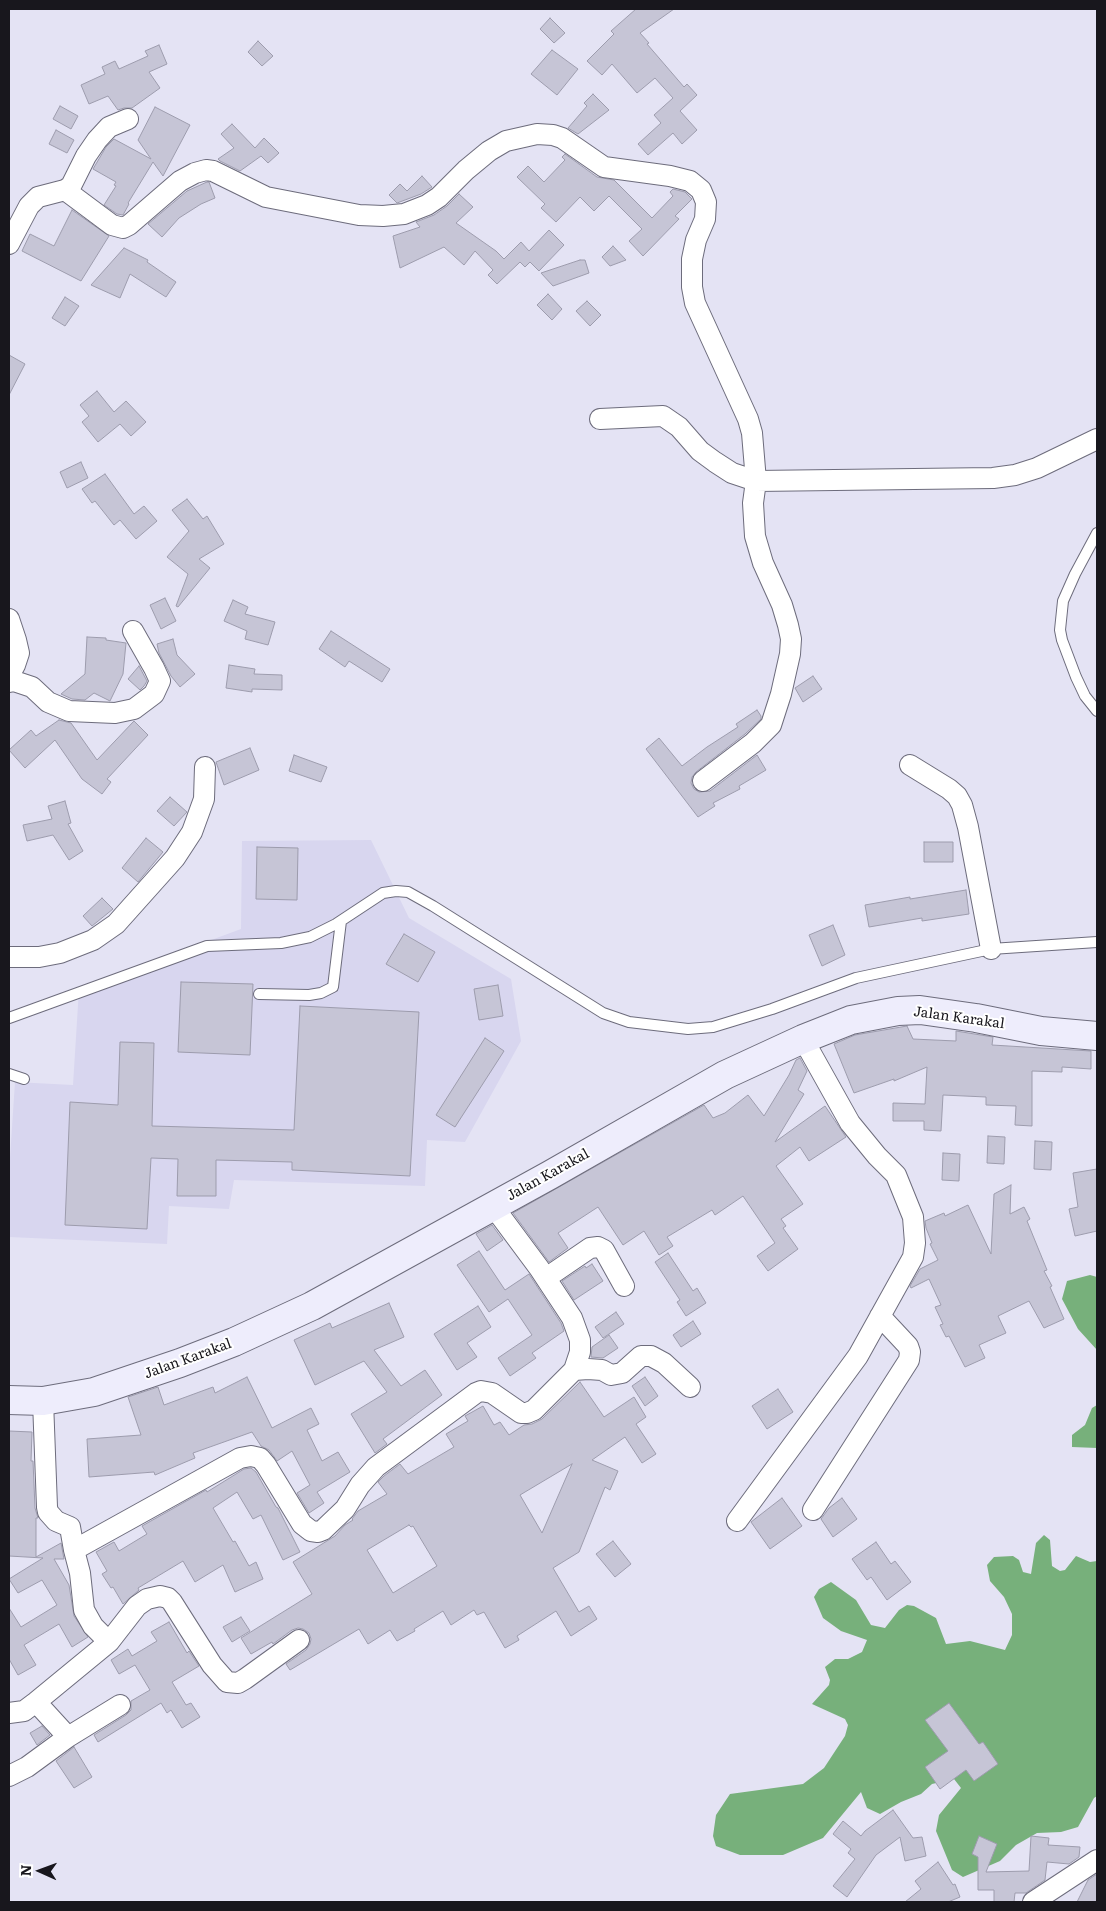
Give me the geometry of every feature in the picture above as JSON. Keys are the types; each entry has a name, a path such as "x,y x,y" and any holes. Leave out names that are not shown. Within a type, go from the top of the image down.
{"main road":[{"name":"Jalan Karakal","path":"9,1400 43,1401 94,1392 180,1363 234,1342 312,1306 726,1075 803,1039 851,1020 898,1011 920,1010 976,1018 1041,1031 1097,1036"}],"street":[{"path":"9,244 29,206 38,197 65,190 71,186 86,156 97,140 109,127 128,120"},
{"path":"65,190 112,224 123,228 129,225 180,181 195,173 206,170 212,171 266,197 359,215 383,216 404,214 427,205 439,197 466,170 489,151 506,141 537,134 553,135 562,138 604,167 670,176 690,181 701,190 706,202 705,219 696,240 692,259 692,287 695,303 748,419 752,433 756,481 752,503 755,536 763,563 782,605 791,639 790,654 781,694 771,724 753,743 703,781"},
{"path":"600,418 662,416 679,427 700,450 715,462 732,473 756,481 993,478 1037,468 1097,439"},
{"path":"9,619 19,653 9,676"},
{"path":"9,682 14,681 32,687 48,702 69,711 115,713 134,709 154,694 160,682 133,631"},
{"path":"910,765 949,789 957,796 962,805 968,827 991,949"},
{"path":"9,957 39,957 60,953 93,940 116,924 175,858 192,832 204,799 205,767"},
{"path":"737,1521 858,1356 913,1257 915,1236 913,1217 896,1175 876,1156 850,1123 803,1039"},
{"path":"74,1550 240,1458 251,1456 260,1458 266,1465 302,1524 311,1531 318,1532 323,1530 346,1509 360,1485 376,1467 476,1393 481,1391 492,1393 520,1413 534,1410 574,1370 580,1352 580,1340 572,1318 546,1278 493,1206"},
{"path":"546,1278 590,1248 598,1247 604,1250 624,1286"},
{"path":"813,1510 909,1360 910,1352 908,1346 880,1316"},
{"path":"574,1370 602,1370 611,1375 622,1373 640,1356 651,1356 664,1363 690,1387"},
{"path":"43,1401 48,1512 56,1521 70,1527 80,1573 84,1610 93,1626 109,1642"},
{"path":"9,1713 24,1711 109,1642 136,1606 147,1599 160,1596 168,1598 172,1602 212,1665 227,1682 238,1683 245,1680 299,1640"},
{"path":"36,1702 68,1737"},
{"path":"9,1776 27,1767 68,1737 120,1705"},
{"path":"1033,1902 1097,1860"}],"lane":[{"path":"1097,533 1075,574 1063,602 1060,630 1076,677 1085,696 1097,711"},
{"path":"9,1018 207,946 294,941 322,932 382,893 396,891 408,892 434,906 603,1013 629,1022 688,1029 713,1027 772,1009 856,978 991,949 1097,942"},
{"path":"259,994 309,995 333,988 341,921"},
{"path":"9,1074 24,1079"}],"shaded area":[{"path":"371,840 409,918 511,979 521,1041 465,1142 427,1140 425,1186 234,1180 229,1209 169,1206 167,1244 9,1237 9,1173 15,1082 73,1085 79,989 241,929 242,841"}],"green space":[{"path":"1090,1275 1097,1277 1097,1350 1078,1329 1062,1299 1067,1281"},
{"path":"1097,1405 1097,1448 1072,1447 1072,1435 1085,1425 1092,1408"},
{"path":"1044,1535 1050,1540 1052,1566 1060,1571 1065,1570 1076,1556 1090,1562 1097,1561 1097,1796 1094,1798 1078,1827 1061,1832 1037,1833 1016,1845 1000,1861 963,1877 952,1870 936,1831 939,1815 961,1788 954,1779 932,1784 921,1794 901,1802 880,1814 867,1808 861,1792 823,1838 783,1855 740,1855 716,1846 713,1836 716,1815 730,1794 803,1784 824,1768 845,1736 848,1725 845,1719 812,1704 829,1685 830,1680 825,1667 835,1659 848,1659 862,1652 867,1640 841,1631 823,1618 814,1597 819,1589 831,1582 856,1600 871,1625 885,1628 899,1610 907,1605 914,1606 936,1618 946,1644 970,1641 1005,1650 1012,1635 1012,1614 1004,1597 990,1581 987,1565 994,1557 1013,1556 1019,1560 1023,1572 1031,1574 1036,1543"}],"building":[{"path":"636,9 674,9 640,33 649,43 647,44 684,87 687,84 697,95 680,111 697,130 682,144 673,133 648,155 638,144 661,123 654,115 673,98 655,78 637,93 612,64 602,75 587,61 614,34 611,31"},
{"path":"550,18 565,33 554,43 540,29"},
{"path":"258,41 273,56 262,66 248,52"},
{"path":"159,45 167,64 149,72 160,88 132,108 118,110 108,96 89,104 81,85 105,74 102,67 115,61 119,69 148,56 145,51"},
{"path":"552,50 578,69 557,95 531,74"},
{"path":"593,94 609,110 578,134 568,128 587,106 584,103"},
{"path":"60,106 78,116 71,129 53,119"},
{"path":"155,107 190,125 163,176 153,162 128,203 123,215 117,214 104,205 116,186 114,185 116,182 93,169 106,147 114,139 151,159 138,140"},
{"path":"232,124 255,148 264,138 279,153 268,163 261,156 240,171 220,161 218,159 234,148 221,134"},
{"path":"56,130 74,140 67,153 49,144"},
{"path":"565,154 597,177 614,180 652,218 673,196 670,192 673,189 685,192 692,199 675,216 679,219 643,256 629,241 642,229 609,196 594,211 580,197 556,222 541,208 545,204 517,177 528,166 544,182 565,160 562,157"},
{"path":"422,176 432,187 421,194 397,203 389,195 400,184 407,191"},
{"path":"209,182 215,198 201,204 179,218 162,237 148,224 187,191"},
{"path":"459,194 473,207 456,223 496,251 504,259 521,242 529,251 549,230 564,245 539,271 530,262 525,267 520,262 497,284 488,275 493,270 475,251 464,265 444,247 400,268 393,236 420,227 416,222 434,215"},
{"path":"72,210 109,236 81,281 22,251 30,234 54,246"},
{"path":"613,246 626,260 610,266 602,257"},
{"path":"124,248 148,260 147,262 176,282 166,297 130,274 120,298 91,285"},
{"path":"585,260 589,273 553,286 541,273"},
{"path":"548,294 562,309 552,320 537,305"},
{"path":"65,297 79,306 65,326 52,318"},
{"path":"587,301 601,315 590,326 576,311"},
{"path":"9,355 25,364 9,395"},
{"path":"97,391 114,412 126,401 146,422 131,436 120,424 98,442 82,422 89,416 80,405"},
{"path":"81,462 88,478 67,488 60,472"},
{"path":"105,474 134,514 144,506 157,521 136,539 120,520 114,525 95,501 92,503 82,489"},
{"path":"187,499 203,519 207,516 224,544 199,559 210,568 178,607 176,606 188,574 167,557 189,531 172,510"},
{"path":"165,598 176,621 161,629 150,605"},
{"path":"233,600 248,607 245,614 275,622 268,645 245,639 247,631 224,621"},
{"path":"331,631 390,669 382,682 349,661 345,667 319,649"},
{"path":"87,637 106,638 106,640 126,643 123,674 110,701 94,693 85,700 72,699 61,694 85,674"},
{"path":"173,639 177,655 195,674 180,687 171,676 159,653 157,644"},
{"path":"229,665 255,669 254,674 282,675 282,690 252,689 252,692 226,688"},
{"path":"139,666 147,681 140,690 128,679"},
{"path":"813,676 822,689 803,702 795,688"},
{"path":"757,710 761,719 745,734 696,772 692,777 691,783 694,789 699,792 710,791 757,755 766,770 739,786 740,789 713,803 715,806 698,817 646,749 659,738 682,766 738,727 736,724"},
{"path":"59,720 71,723 97,760 134,721 148,735 107,779 111,782 102,794 82,779 55,740 25,768 9,750 31,730 36,736"},
{"path":"250,748 259,770 224,785 216,762"},
{"path":"294,755 327,767 321,782 289,771"},
{"path":"170,797 187,812 174,826 157,811"},
{"path":"65,801 71,823 68,824 83,851 69,860 53,835 27,841 23,825 52,819 48,806"},
{"path":"146,838 163,852 138,882 122,868"},
{"path":"924,842 953,842 953,862 924,862"},
{"path":"257,847 298,848 297,900 256,899"},
{"path":"966,890 969,914 922,921 922,918 869,927 865,905"},
{"path":"102,898 113,909 92,926 83,916"},
{"path":"833,925 845,955 822,966 809,935"},
{"path":"404,934 435,952 418,982 386,964"},
{"path":"181,982 253,984 250,1055 178,1052"},
{"path":"498,985 503,1016 479,1020 474,989"},
{"path":"300,1006 419,1012 410,1176 292,1170 292,1162 216,1160 216,1196 177,1196 178,1159 151,1158 147,1229 65,1225 70,1102 118,1105 120,1042 154,1043 152,1126 294,1130"},
{"path":"907,1026 913,1039 956,1041 956,1031 993,1037 992,1045 1091,1051 1091,1069 1062,1067 1062,1072 1032,1071 1032,1126 1015,1125 1016,1106 986,1105 986,1097 943,1095 941,1131 924,1130 924,1121 893,1121 893,1103 925,1104 927,1067 894,1081 894,1079 854,1093 834,1044 855,1035"},
{"path":"485,1038 504,1051 455,1127 436,1115"},
{"path":"800,1058 807,1071 798,1090 804,1094 775,1142 825,1106 846,1137 809,1161 800,1147 776,1166 803,1204 781,1219 786,1226 783,1228 798,1249 768,1271 757,1256 775,1243 743,1196 715,1215 712,1210 667,1237 673,1246 659,1255 644,1231 623,1245 598,1207 558,1233 568,1248 549,1262 513,1213 704,1105 713,1118 725,1113 748,1095 764,1116 796,1060"},
{"path":"988,1136 1005,1137 1004,1164 987,1163"},
{"path":"1035,1141 1052,1142 1051,1170 1034,1169"},
{"path":"943,1153 960,1154 959,1181 942,1180"},
{"path":"1097,1169 1097,1231 1075,1236 1069,1209 1078,1207 1073,1173"},
{"path":"1011,1185 1010,1214 1024,1207 1030,1219 1027,1221 1047,1270 1044,1271 1052,1286 1050,1287 1064,1319 1044,1328 1029,1301 998,1316 1006,1333 979,1345 985,1358 965,1367 949,1336 946,1337 940,1325 943,1324 935,1307 941,1305 929,1279 911,1288 910,1286 920,1269 938,1260 930,1244 932,1243 925,1221 944,1213 945,1216 968,1205 991,1254 994,1194"},
{"path":"492,1225 503,1240 487,1251 476,1234"},
{"path":"479,1251 505,1290 529,1274 561,1323 564,1331 532,1353 536,1358 510,1376 498,1358 532,1335 508,1299 489,1312 457,1265"},
{"path":"668,1253 693,1291 697,1288 706,1303 686,1316 677,1302 680,1300 655,1262"},
{"path":"592,1264 603,1281 574,1300 562,1281 585,1266 586,1268"},
{"path":"389,1303 404,1337 374,1350 401,1386 425,1370 442,1395 383,1439 387,1444 375,1453 351,1414 387,1392 364,1361 315,1385 294,1340 330,1323 332,1328"},
{"path":"478,1306 491,1327 467,1343 477,1357 457,1370 434,1334"},
{"path":"616,1312 624,1324 603,1338 595,1327"},
{"path":"693,1321 701,1334 681,1347 673,1335"},
{"path":"609,1335 618,1348 603,1358 591,1357 592,1347"},
{"path":"247,1377 272,1428 311,1408 319,1424 307,1430 322,1461 338,1452 350,1472 317,1492 324,1503 309,1513 297,1493 310,1485 292,1451 277,1461 269,1450 261,1446 252,1432 193,1453 195,1458 155,1475 154,1472 89,1477 87,1439 141,1435 128,1397 158,1387 164,1405 213,1387 215,1393"},
{"path":"645,1377 658,1396 645,1406 632,1386"},
{"path":"580,1382 604,1417 634,1397 646,1417 636,1424 656,1454 642,1463 625,1437 592,1460 618,1471 610,1490 605,1487 579,1552 553,1568 579,1612 589,1606 597,1619 571,1636 556,1611 517,1636 519,1640 505,1648 484,1612 477,1615 474,1610 451,1625 443,1611 397,1641 390,1630 368,1644 359,1629 290,1670 286,1664 306,1650 310,1644 309,1633 303,1629 292,1630 273,1644 272,1642 251,1654 241,1638 312,1594 293,1562 335,1536 345,1525 353,1520 358,1511 387,1494 378,1482 384,1476 400,1464 408,1474 454,1447 446,1434 468,1421 465,1416 483,1406 494,1425 500,1422 509,1435 524,1425 532,1424 542,1419","holes":["572,1464 542,1533 520,1495","409,1525 413,1526 437,1566 393,1593 367,1550"]},
{"path":"778,1389 793,1412 767,1429 752,1406"},
{"path":"9,1431 32,1432 31,1461 33,1461 35,1508 38,1518 36,1518 36,1557 61,1543 64,1559 54,1559 69,1585 74,1616 88,1637 72,1647 59,1624 24,1645 36,1665 18,1675 9,1659 9,1608 21,1627 57,1605 42,1580 18,1593 9,1579 43,1558 9,1556"},
{"path":"251,1468 256,1472 278,1508 300,1552 283,1560 261,1515 253,1519 237,1492 213,1508 249,1566 256,1562 263,1579 235,1592 223,1565 195,1582 183,1561 138,1588 139,1590 123,1604 113,1587 111,1588 102,1574 107,1571 96,1552 114,1542 119,1551 147,1534 142,1526 206,1490 207,1492 244,1469"},
{"path":"782,1498 802,1526 770,1549 751,1522"},
{"path":"842,1498 857,1519 833,1537 821,1519 829,1508"},
{"path":"613,1541 631,1564 615,1577 596,1554"},
{"path":"876,1542 891,1564 895,1561 911,1582 887,1600 871,1577 867,1580 852,1559"},
{"path":"241,1617 250,1631 232,1642 223,1627"},
{"path":"169,1622 187,1653 189,1651 199,1666 172,1682 186,1705 191,1703 200,1717 182,1728 171,1710 167,1713 161,1703 98,1742 94,1735 126,1715 131,1710 131,1701 150,1690 135,1665 119,1674 111,1660 128,1649 132,1656 157,1641 151,1632"},
{"path":"949,1703 979,1744 983,1742 998,1764 974,1781 966,1770 940,1789 925,1767 948,1751 925,1720"},
{"path":"42,1726 50,1735 37,1745 30,1733"},
{"path":"74,1747 92,1777 74,1788 56,1761"},
{"path":"893,1810 913,1838 922,1837 926,1856 905,1861 900,1837 876,1855 847,1897 833,1886 855,1859 848,1853 851,1849 833,1834 843,1821 861,1836"},
{"path":"979,1836 997,1844 986,1872 1029,1871 1031,1836 1049,1838 1048,1845 1080,1847 1079,1857 1069,1864 1047,1862 1045,1880 1026,1893 1015,1893 1014,1902 994,1902 994,1890 978,1890 978,1857 972,1854"},
{"path":"938,1862 953,1885 955,1884 960,1897 948,1902 905,1902 921,1889 915,1881"},
{"path":"1097,1874 1097,1902 1077,1902 1088,1880"}]}
